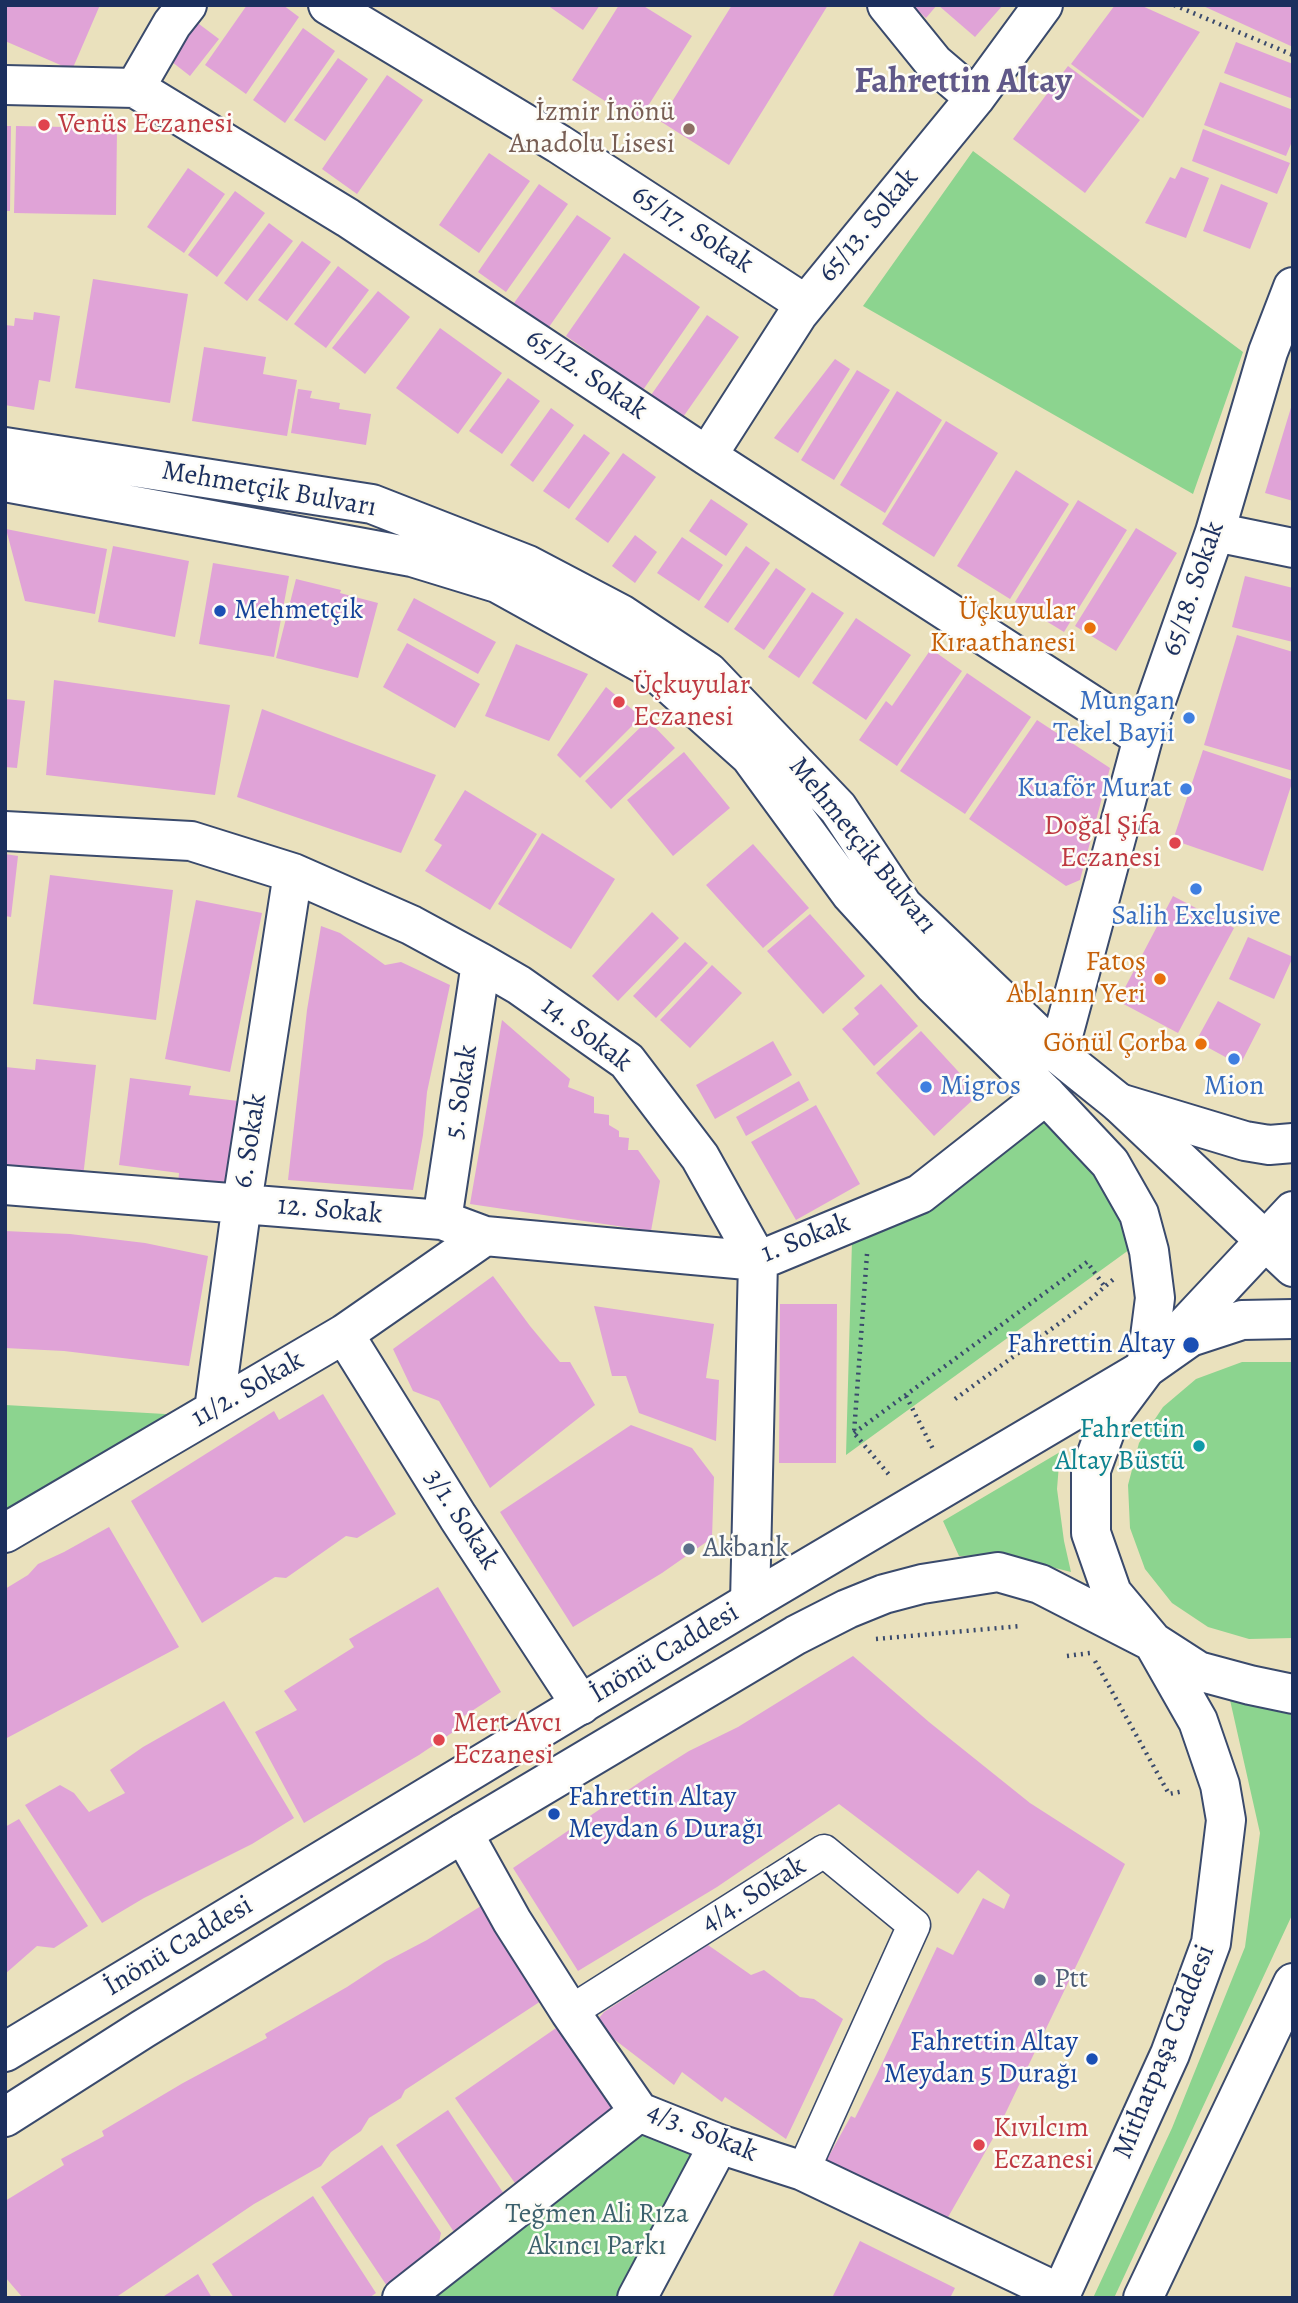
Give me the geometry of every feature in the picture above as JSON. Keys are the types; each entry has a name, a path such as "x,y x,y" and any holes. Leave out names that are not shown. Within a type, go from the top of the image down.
{"street":[{"path":"5,85 135,88 172,24 187,5"},
{"name":"65/17. Sokak","path":"328,5 559,144 805,304"},
{"path":"887,5 934,63 975,98"},
{"name":"65/13. Sokak","path":"707,456 805,304 975,98 1043,5"},
{"name":"65/12. Sokak","path":"135,88 348,218 707,456 1143,738"},
{"name":"65/18. Sokak","path":"1058,1054 1143,738 1215,532 1268,352 1293,287"},
{"name":"Mehmetçik Bulvarı","path":"5,447 372,504 528,565 621,614 708,672 838,808 903,906 1058,1054 1119,1103 1293,1267"},
{"name":"Mehmetçik Bulvarı","path":"5,482 412,557 497,583 653,670 750,756 851,894 934,985 1046,1095 1110,1163 1139,1214 1149,1251 1155,1298 1146,1368"},
{"path":"1215,532 1293,548"},
{"name":"14. Sokak","path":"5,831 191,841 293,873 411,925 481,963 519,985 627,1061 700,1157 758,1261"},
{"name":"6. Sokak","path":"214,1410 242,1203 293,873"},
{"name":"5. Sokak","path":"442,1220 481,963"},
{"name":"1. Sokak","path":"485,1236 758,1261 920,1194 1046,1095"},
{"path":"1119,1103 1245,1141 1269,1145 1293,1143"},
{"name":"12. Sokak","path":"5,1185 442,1220 485,1236"},
{"path":"1293,1211 1146,1368 1111,1415 1091,1470 1091,1534 1112,1593 1153,1642 1198,1671 1293,1694"},
{"name":"11/2. Sokak","path":"5,1534 344,1334 485,1236"},
{"path":"750,1602 758,1261"},
{"path":"1146,1368 1190,1337 1242,1320 1293,1319"},
{"name":"3/1. Sokak","path":"344,1334 458,1517 582,1705"},
{"name":"İnönü Caddesi","path":"5,2052 750,1602 1146,1368"},
{"name":"İnönü Caddesi","path":"5,2117 463,1833 796,1635 847,1609 884,1594 922,1584 998,1572 1040,1584 1153,1642"},
{"name":"Mithatpaşa Caddesi","path":"1060,2296 1170,2054 1211,1943 1226,1820 1220,1785 1198,1721 1153,1642"},
{"name":"4/3. Sokak","path":"463,1833 512,1921 639,2112 719,2144 803,2171 1060,2296"},
{"name":"4/4. Sokak","path":"570,2012 824,1851 915,1924 803,2171"},
{"path":"1143,2298 1293,1983"},
{"path":"402,2298 639,2112"},
{"path":"637,2298 719,2144"}],"path":[{"path":"1174,5 1293,55"},
{"path":"867,1253 854,1433 893,1480"},
{"path":"854,1433 1087,1262 1105,1287"},
{"path":"955,1399 1079,1309"},
{"path":"906,1396 934,1450"},
{"path":"898,1639 1021,1626"},
{"path":"1095,1661 1149,1757"}],"green space":[{"name":"Fahrettin Altay","path":"973,151 1243,352 1193,494 863,306"},
{"path":"1046,1106 1111,1195 1133,1247 846,1455 852,1241"},
{"path":"1242,1362 1293,1362 1293,1638 1249,1639 1208,1627 1172,1603 1145,1569 1130,1528 1128,1485 1139,1443 1163,1407 1196,1379"},
{"path":"5,1405 183,1415 5,1517"},
{"path":"1060,1452 1057,1489 1071,1572 1004,1555 959,1556 943,1521"},
{"path":"1230,1700 1293,1711 1293,1913 1114,2298 1093,2298 1172,2128 1245,1947 1260,1833"},
{"name":"Teğmen Ali Rıza Akıncı Parkı","path":"639,2112 719,2144 637,2298 402,2298"}],"building":[{"path":"5,5 100,5 72,70 5,41"},
{"path":"247,5 283,5 299,17 246,94 205,65"},
{"path":"547,5 600,5 583,30"},
{"path":"619,5 642,5 692,36 638,122 572,80"},
{"path":"732,5 828,5 729,165 660,121"},
{"path":"912,5 937,5 926,18"},
{"path":"938,5 1003,5 975,37"},
{"path":"1115,5 1140,5 1200,32 1143,118 1071,64"},
{"path":"1201,5 1293,5 1293,47"},
{"path":"195,21 219,39 190,76 167,58"},
{"path":"303,28 335,51 285,123 253,100"},
{"path":"1236,42 1293,64 1293,99 1224,73"},
{"path":"338,58 368,79 325,141 294,120"},
{"path":"1068,66 1140,120 1085,193 1013,139"},
{"path":"387,75 423,100 357,194 322,169"},
{"path":"1220,82 1293,110 1293,139 1286,156 1204,125"},
{"path":"5,126 11,126 10,211 5,211"},
{"path":"16,126 117,128 116,215 14,213"},
{"path":"1203,129 1290,163 1277,194 1192,161"},
{"path":"489,153 530,181 479,253 439,225"},
{"path":"1181,167 1209,178 1186,238 1145,223 1170,177 1175,179"},
{"path":"188,168 225,194 184,253 147,227"},
{"path":"539,184 568,204 506,292 478,272"},
{"path":"1221,184 1268,203 1250,249 1203,231"},
{"path":"235,191 265,213 217,277 188,255"},
{"path":"577,215 611,238 549,327 514,303"},
{"path":"269,223 293,241 247,301 224,283"},
{"path":"302,241 331,262 287,321 258,300"},
{"path":"624,253 700,307 643,390 566,336"},
{"path":"338,266 369,290 326,348 294,324"},
{"path":"93,279 188,294 170,403 75,388"},
{"path":"378,291 410,317 365,374 332,348"},
{"path":"34,312 60,316 50,382 39,380 34,410 5,405 5,325 14,326 15,318 33,320"},
{"path":"707,315 739,337 681,420 649,398"},
{"path":"440,328 502,373 458,434 396,388"},
{"path":"204,347 266,357 263,374 297,380 287,436 192,421"},
{"path":"835,359 850,369 798,453 774,438"},
{"path":"857,370 890,390 834,480 801,460"},
{"path":"508,378 540,401 502,454 469,431"},
{"path":"298,389 312,391 310,398 340,403 339,409 371,414 366,445 291,433"},
{"path":"897,391 942,420 885,513 840,485"},
{"path":"1293,401 1293,501 1265,493"},
{"path":"551,408 574,425 533,482 510,465"},
{"path":"946,421 998,453 934,557 882,524"},
{"path":"584,434 610,453 569,509 543,491"},
{"path":"623,453 656,477 608,543 575,519"},
{"path":"1016,470 1069,504 1010,599 957,566"},
{"path":"711,499 748,524 726,556 689,531"},
{"path":"1078,500 1127,530 1064,632 1015,602"},
{"path":"1136,528 1177,553 1116,651 1075,626"},
{"path":"6,529 107,549 95,614 25,601"},
{"path":"635,535 657,552 635,583 612,566"},
{"path":"682,537 723,565 699,601 657,573"},
{"path":"113,546 189,561 175,637 98,622"},
{"path":"746,546 770,563 728,623 704,607"},
{"path":"213,563 289,576 274,657 199,644"},
{"path":"776,568 806,589 764,650 734,629"},
{"path":"1245,576 1293,588 1293,642 1232,627"},
{"path":"296,579 378,603 358,678 276,658"},
{"path":"812,592 844,613 799,678 768,657"},
{"path":"414,598 496,642 478,674 397,630"},
{"path":"856,618 911,655 866,720 812,683"},
{"path":"1237,635 1293,652 1293,771 1204,745"},
{"path":"407,643 480,684 455,728 383,687"},
{"path":"516,644 588,674 549,741 485,716"},
{"path":"931,649 962,671 897,766 859,740 886,701 892,706"},
{"path":"967,673 1031,717 965,814 900,771"},
{"path":"54,680 230,705 215,795 46,775"},
{"path":"606,687 641,717 580,778 557,755"},
{"path":"5,699 25,701 17,768 5,767"},
{"path":"262,709 436,775 401,853 237,797"},
{"path":"648,720 675,748 611,809 585,781"},
{"path":"1037,720 1110,768 1080,880 1066,886 969,819"},
{"path":"1203,750 1293,780 1263,871 1173,840"},
{"path":"684,752 730,808 673,856 627,800"},
{"path":"465,790 537,834 490,910 425,871 442,845 434,840"},
{"path":"542,833 615,879 571,949 498,904"},
{"path":"753,844 809,908 763,948 706,885"},
{"path":"5,854 18,856 11,917 5,916"},
{"path":"50,875 173,890 156,1020 33,1004"},
{"path":"1173,896 1234,928 1178,1033 1118,1001"},
{"path":"196,900 262,913 230,1072 165,1059"},
{"path":"652,912 679,938 618,1001 592,976"},
{"path":"810,914 865,976 823,1014 767,951"},
{"path":"321,926 340,933 385,965 401,962 450,985 427,1092 423,1135 413,1190 288,1180 307,1010"},
{"path":"1248,937 1293,957 1274,999 1229,979"},
{"path":"685,942 708,963 656,1018 633,996"},
{"path":"712,965 742,993 690,1048 660,1020"},
{"path":"881,984 918,1026 874,1066 842,1029 859,1014 854,1008"},
{"path":"1218,1001 1261,1024 1240,1065 1196,1041"},
{"path":"502,1020 570,1079 568,1087 594,1097 594,1113 609,1115 609,1125 619,1131 619,1137 629,1138 628,1150 638,1150 660,1181 651,1231 470,1204"},
{"path":"921,1031 979,1094 934,1136 876,1073"},
{"path":"773,1041 792,1075 715,1119 696,1085"},
{"path":"36,1059 96,1065 83,1177 5,1169 5,1067 35,1070"},
{"path":"130,1078 191,1086 189,1095 238,1101 226,1193 178,1186 179,1173 119,1165"},
{"path":"799,1081 809,1100 746,1136 736,1117"},
{"path":"816,1105 860,1184 796,1220 751,1142"},
{"path":"5,1231 70,1234 145,1243 208,1256 189,1366 64,1351 5,1348"},
{"path":"493,1276 560,1362 570,1362 595,1405 490,1488 439,1401 413,1391 393,1349"},
{"path":"780,1304 837,1304 836,1463 779,1463"},
{"path":"594,1306 714,1324 706,1378 719,1380 716,1441 639,1413 626,1376 612,1376"},
{"path":"323,1394 396,1514 357,1538 346,1536 286,1578 275,1577 202,1623 131,1501 274,1411 279,1420"},
{"path":"631,1425 692,1448 714,1477 712,1538 662,1573 573,1627 500,1512"},
{"path":"109,1527 179,1647 5,1739 5,1589 28,1575 38,1564"},
{"path":"438,1587 501,1692 458,1720 462,1726 419,1755 304,1823 255,1732 297,1710 284,1691 354,1647 349,1639"},
{"path":"853,1656 929,1722 1030,1803 1125,1864 996,2133 947,2219 825,2163 851,2116 855,2118 937,1947 953,1955 983,1898 1004,1909 1010,1895 978,1870 958,1894 839,1804 717,1887 578,1971 513,1868 689,1751 738,1727"},
{"path":"224,1701 294,1818 252,1844 144,1898 102,1923 25,1805 60,1785 74,1793 89,1812 125,1793 110,1770 143,1747"},
{"path":"19,1819 88,1926 54,1948 37,1946 5,1974 5,1827"},
{"path":"481,1906 541,2001 405,2090 401,2098 369,2118 361,2131 331,2152 321,2166 254,2204 115,2298 23,2298 5,2277 5,2201 64,2165 61,2159 104,2136 102,2131 267,2038 265,2034"},
{"path":"708,1945 751,1975 764,1970 800,1997 814,1999 843,2019 786,2139 725,2097 722,2102 682,2072 674,2085 594,2024 604,2012"},
{"path":"559,2026 615,2111 562,2146 563,2152 517,2186 455,2098"},
{"path":"448,2110 506,2197 454,2232 396,2145"},
{"path":"382,2145 441,2233 436,2256 389,2289 321,2187"},
{"path":"313,2196 376,2293 369,2298 234,2298 212,2264"},
{"path":"860,2241 955,2288 950,2298 832,2298"},
{"path":"198,2274 212,2298 161,2298"}],"place":[{"name":"Venüs Eczanesi","path":"44,125"},
{"name":"İzmir İnönü Anadolu Lisesi","path":"689,129"},
{"name":"Mehmetçik","path":"220,611"},
{"name":"Üçkuyular Kıraathanesi","path":"1090,628"},
{"name":"Üçkuyular Eczanesi","path":"619,702"},
{"name":"Mungan Tekel Bayii","path":"1189,718"},
{"name":"Kuaför Murat","path":"1186,789"},
{"name":"Doğal Şifa Eczanesi","path":"1175,843"},
{"name":"Salih Exclusive","path":"1196,889"},
{"name":"Fatoş Ablanın Yeri","path":"1160,979"},
{"name":"Gönül Çorba","path":"1201,1044"},
{"name":"Mion","path":"1234,1059"},
{"name":"Migros","path":"926,1087"},
{"name":"Fahrettin Altay","path":"1191,1345"},
{"name":"Fahrettin Altay Büstü","path":"1199,1446"},
{"name":"Akbank","path":"689,1549"},
{"name":"Mert Avcı Eczanesi","path":"439,1740"},
{"name":"Fahrettin Altay Meydan 6 Durağı","path":"554,1814"},
{"name":"Ptt","path":"1040,1980"},
{"name":"Fahrettin Altay Meydan 5 Durağı","path":"1092,2059"},
{"name":"Kıvılcım Eczanesi","path":"979,2145"}],"district":[{"name":"Fahrettin Altay","path":"963,83"}]}
